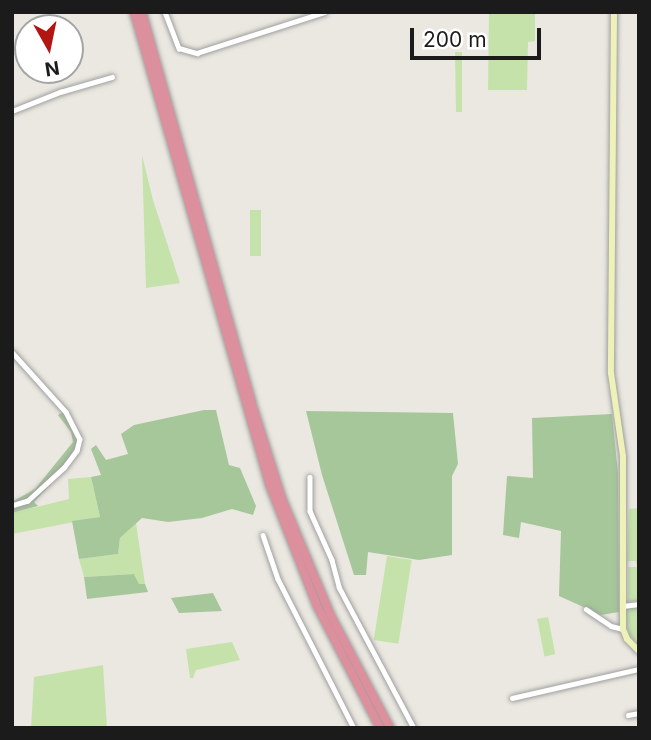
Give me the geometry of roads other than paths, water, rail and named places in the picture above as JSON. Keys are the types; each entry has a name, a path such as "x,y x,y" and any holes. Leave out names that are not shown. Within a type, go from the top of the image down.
{"highway":[{"path":"134,12 244,404 275,501 321,615 380,728"},
{"path":"142,12 280,491 330,614 390,728"}],"street":[{"path":"165,12 179,48 197,52 325,12"},
{"path":"614,12 611,373 622,450 623,629 627,639 639,651"},
{"path":"12,111 60,92 113,77"},
{"path":"12,352 66,412 80,439 77,451 64,468 37,495 12,506"},
{"path":"310,477 310,511 327,548 339,587 414,728"},
{"path":"263,535 278,579 354,728"},
{"path":"624,606 639,604"},
{"path":"586,609 611,626 623,629"},
{"path":"512,698 639,669"},
{"path":"628,715 639,713"}]}
